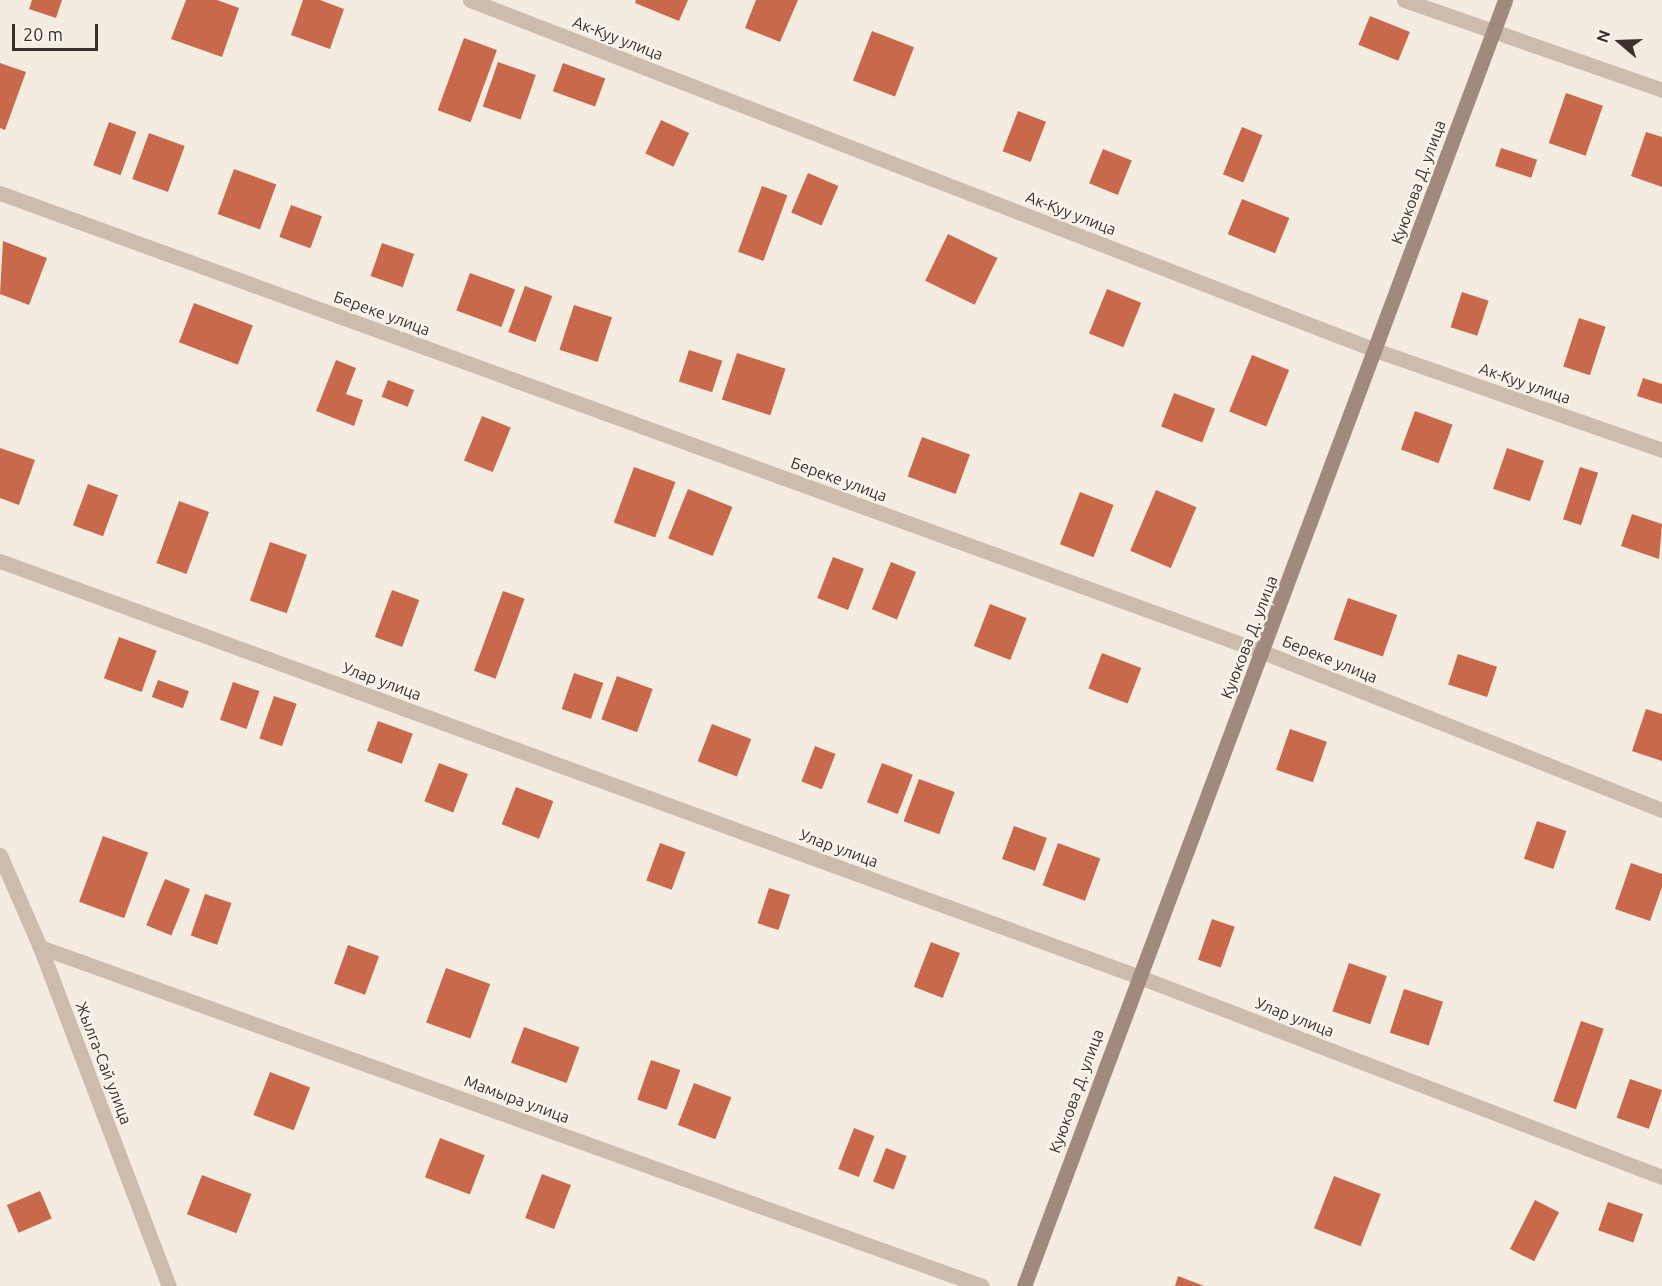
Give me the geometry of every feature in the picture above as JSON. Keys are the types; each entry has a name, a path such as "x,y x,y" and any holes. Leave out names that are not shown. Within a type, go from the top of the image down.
{"street":[{"name":"Ак-Куу улица","path":"470,0 1375,350 1662,450"},
{"path":"1404,0 1662,90"},
{"name":"Куюкова Д. улица","path":"1024,1286 1137,976 1263,652 1505,0"},
{"name":"Береке улица","path":"0,193 1263,652 1662,810"},
{"name":"Улар улица","path":"0,561 1137,976 1662,1177"},
{"name":"Жылга-Сай улица","path":"0,855 40,947 169,1286"},
{"name":"Мамыра улица","path":"40,947 982,1286"}],"building":[{"path":"32,0 62,0 56,18 29,9"},
{"path":"186,0 217,0 239,8 222,57 171,39"},
{"path":"303,0 320,0 344,9 330,49 291,35"},
{"path":"636,0 688,0 679,21 635,3"},
{"path":"756,0 798,0 780,42 745,28"},
{"path":"1370,16 1410,32 1398,61 1358,45"},
{"path":"872,31 914,47 895,97 853,80"},
{"path":"464,38 497,50 471,122 438,110"},
{"path":"498,62 536,75 521,119 483,106"},
{"path":"0,63 26,72 5,130 0,128"},
{"path":"563,63 605,78 595,107 553,91"},
{"path":"1566,93 1603,106 1586,156 1549,143"},
{"path":"1018,111 1046,122 1031,162 1003,151"},
{"path":"661,120 689,133 673,167 645,154"},
{"path":"109,122 136,132 121,175 93,165"},
{"path":"1242,127 1262,135 1243,183 1223,174"},
{"path":"1646,132 1662,137 1662,187 1631,176"},
{"path":"149,133 185,146 168,192 132,179"},
{"path":"1501,148 1537,160 1531,178 1495,166"},
{"path":"1103,149 1132,161 1118,195 1089,183"},
{"path":"234,169 276,184 260,229 218,214"},
{"path":"808,173 838,186 822,225 791,213"},
{"path":"762,186 787,195 763,261 738,252"},
{"path":"1242,199 1289,218 1275,253 1228,234"},
{"path":"291,205 322,216 310,248 279,237"},
{"path":"948,234 997,258 975,305 925,281"},
{"path":"3,241 47,258 29,305 0,294"},
{"path":"382,243 414,254 403,287 371,276"},
{"path":"470,273 515,289 501,327 456,311"},
{"path":"525,286 552,296 535,342 508,332"},
{"path":"1107,289 1141,303 1123,347 1089,334"},
{"path":"1462,292 1489,301 1477,336 1451,327"},
{"path":"194,303 253,326 238,365 179,342"},
{"path":"574,305 612,317 598,362 559,350"},
{"path":"1579,318 1606,327 1590,375 1563,367"},
{"path":"689,350 722,361 712,392 679,381"},
{"path":"737,353 786,369 770,415 722,400"},
{"path":"1252,355 1289,370 1266,427 1229,412"},
{"path":"336,360 356,368 346,394 363,400 354,426 316,411"},
{"path":"1643,378 1662,384 1662,404 1637,396"},
{"path":"388,380 414,390 408,407 382,397"},
{"path":"1174,393 1215,409 1202,442 1161,427"},
{"path":"1415,411 1453,425 1439,463 1401,450"},
{"path":"482,416 511,428 493,472 464,461"},
{"path":"922,437 970,454 956,494 908,476"},
{"path":"0,448 35,460 19,505 0,498"},
{"path":"1507,448 1544,461 1530,501 1493,489"},
{"path":"634,467 675,482 655,537 614,522"},
{"path":"1580,467 1598,473 1581,525 1563,519"},
{"path":"88,484 118,495 103,536 73,525"},
{"path":"688,489 733,507 713,556 668,538"},
{"path":"1156,490 1197,507 1171,568 1130,551"},
{"path":"1080,492 1114,505 1094,557 1060,544"},
{"path":"179,501 209,512 186,574 156,563"},
{"path":"1632,514 1662,524 1659,559 1621,546"},
{"path":"270,542 307,555 287,613 250,601"},
{"path":"833,557 864,569 848,610 817,598"},
{"path":"891,562 916,572 897,619 872,609"},
{"path":"392,590 419,600 402,647 375,637"},
{"path":"503,591 525,599 496,679 474,671"},
{"path":"1348,598 1397,615 1383,657 1334,640"},
{"path":"990,604 1026,618 1010,660 974,646"},
{"path":"119,637 157,651 142,692 104,678"},
{"path":"1102,653 1141,668 1128,704 1088,688"},
{"path":"1458,654 1497,667 1487,697 1448,684"},
{"path":"574,673 603,683 591,719 562,709"},
{"path":"617,676 653,689 637,732 601,719"},
{"path":"158,680 189,691 183,708 152,697"},
{"path":"233,682 259,691 246,729 220,720"},
{"path":"274,696 297,704 282,746 259,739"},
{"path":"1646,709 1662,714 1662,761 1632,751"},
{"path":"378,721 413,734 402,764 367,751"},
{"path":"712,724 751,739 737,776 698,761"},
{"path":"1290,729 1327,742 1313,782 1276,770"},
{"path":"815,746 836,754 822,789 801,781"},
{"path":"439,763 468,774 453,812 424,801"},
{"path":"882,763 913,775 898,814 867,802"},
{"path":"919,779 955,792 939,834 904,821"},
{"path":"516,787 553,801 539,839 502,824"},
{"path":"1537,821 1566,831 1553,869 1524,859"},
{"path":"1014,826 1047,838 1035,871 1002,859"},
{"path":"103,836 148,852 124,918 79,902"},
{"path":"660,843 685,852 672,890 646,881"},
{"path":"1058,843 1100,858 1085,901 1043,885"},
{"path":"1631,863 1662,874 1662,887 1650,921 1615,909"},
{"path":"165,879 190,889 171,935 146,925"},
{"path":"769,888 790,895 778,930 758,923"},
{"path":"205,894 231,903 217,945 191,936"},
{"path":"1212,919 1235,927 1221,967 1198,960"},
{"path":"931,942 960,953 943,998 914,987"},
{"path":"348,945 379,956 365,995 334,984"},
{"path":"1349,963 1387,976 1370,1024 1332,1011"},
{"path":"446,968 490,984 470,1039 426,1023"},
{"path":"1404,989 1443,1002 1429,1045 1390,1033"},
{"path":"1581,1021 1604,1029 1576,1109 1553,1101"},
{"path":"524,1027 579,1047 566,1083 511,1063"},
{"path":"651,1060 680,1070 667,1110 637,1100"},
{"path":"270,1072 310,1087 294,1130 254,1115"},
{"path":"1630,1079 1662,1090 1649,1129 1617,1118"},
{"path":"694,1083 731,1097 715,1139 678,1125"},
{"path":"854,1128 875,1136 859,1177 838,1169"},
{"path":"440,1138 485,1155 470,1194 425,1177"},
{"path":"886,1148 907,1156 894,1189 873,1182"},
{"path":"542,1174 571,1185 554,1229 525,1218"},
{"path":"202,1175 251,1194 236,1233 187,1214"},
{"path":"1334,1176 1381,1194 1361,1246 1314,1228"},
{"path":"40,1191 52,1219 19,1233 7,1205"},
{"path":"1535,1200 1559,1212 1534,1261 1510,1249"},
{"path":"1608,1202 1643,1214 1633,1242 1598,1230"},
{"path":"1178,1276 1204,1286 1175,1286"}]}
